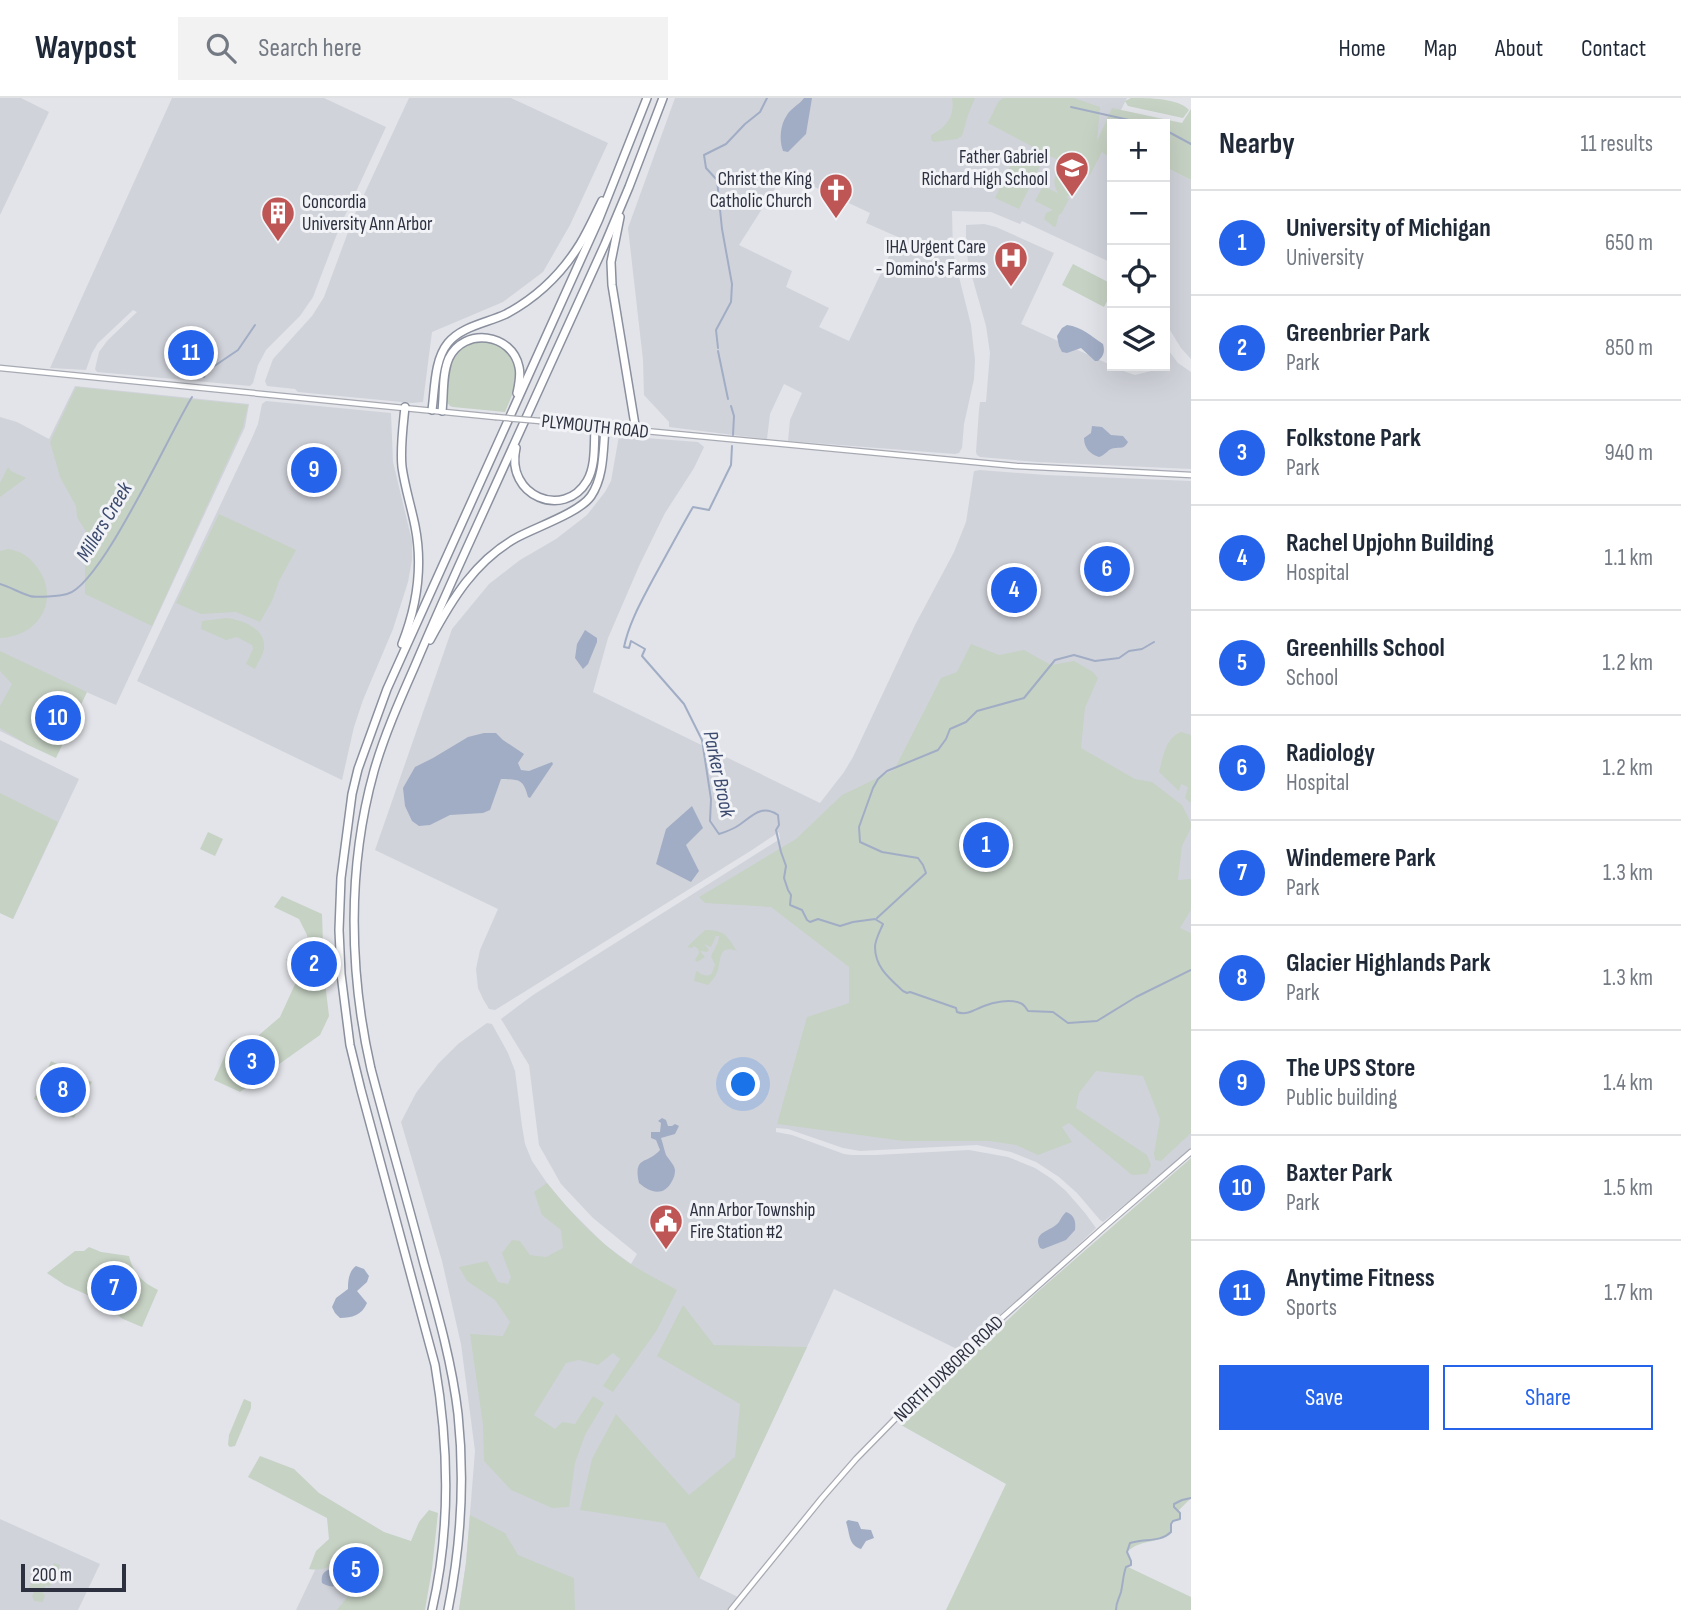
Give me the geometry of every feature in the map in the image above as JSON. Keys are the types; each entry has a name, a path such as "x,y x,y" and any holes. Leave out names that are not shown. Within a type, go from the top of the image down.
{"highway":[{"path":"358,769 390,682 599,219 647,98"},
{"path":"448,1610 457,1561 462,1503 456,1396 443,1333 370,1069 359,1006 354,944 357,866 374,770 388,728 629,187 663,98"},
{"path":"432,410 438,366 447,344 456,335 519,307 561,269 580,244 625,153"},
{"path":"629,187 611,262 612,285 636,431"},
{"path":"442,411 444,377 450,355 457,346 466,341 489,337 510,348 517,359 520,380 515,406"},
{"path":"534,402 515,450 514,463 520,483 526,491 537,497 559,499 569,497 580,490 591,472 595,427"},
{"path":"405,407 402,465 418,544 417,593 411,620 376,704 361,751 352,794 341,878 339,930 344,1008 355,1067 435,1365 442,1404 447,1491 442,1560 432,1610"},
{"path":"405,687 454,596 475,569 513,540 572,511 591,496 600,476 605,428"}],"main road":[{"name":"PLYMOUTH ROAD","path":"0,368 1016,466 1191,475"},
{"name":"NORTH DIXBORO ROAD","path":"731,1610 849,1468 940,1373 1191,1152"}],"shaded area":[{"path":"0,98 21,98 49,112 0,215"},
{"path":"172,98 324,98 386,127 340,226 313,297 300,316 266,350 250,386 97,372 95,369 99,352 137,312 133,310 98,343 86,370 50,368"},
{"path":"409,98 511,98 608,143 570,225 543,272 503,302 432,332 423,402 298,392 295,389 267,386 265,381 273,359 312,316 324,297 354,216"},
{"path":"675,98 1127,98 1116,119 1107,119 1107,261 1022,221 1020,224 991,212 952,211 953,253 971,325 975,360 974,379 959,453 788,441 790,420 802,393 784,384 770,414 767,439 669,427 669,422 644,395 643,360 628,228","holes":["785,173 870,213 866,223 898,237 849,341 819,327 829,308 786,287 792,271 739,245"]},
{"path":"1170,170 1191,180 1191,359 1170,330"},
{"path":"984,224 996,227 1054,253 1021,324 1107,363 1107,371 1124,371 1135,375 1151,371 1170,371 1170,352 1178,363 1191,372 1191,469 1037,462 977,455 980,402 986,402 990,353 986,326 969,266 966,225"},
{"path":"75,386 249,404 245,427 116,705 59,680 28,745 0,731 0,417 17,422 49,439"},
{"path":"266,401 391,413 393,462 412,541 412,560 393,629 354,727 342,780 137,681 252,438 262,404"},
{"path":"619,436 698,442 704,447 665,513 640,564 608,638 593,692 820,803 853,757 915,625 954,552 966,522 974,471 1191,481 1191,1148 1103,1222 1059,1177 1036,1162 1011,1152 977,1145 860,1151 788,1129 776,1128 776,1132 852,1155 969,1150 1008,1157 1035,1168 1052,1179 1066,1191 1096,1228 959,1350 834,1289 699,1578 738,1597 727,1610 459,1610 466,1563 475,1451 461,1344 442,1261 401,1122 416,1093 438,1064 458,1044 487,1023 492,1024 515,1071 525,1144 532,1161 567,1207 604,1244 631,1264 637,1254 593,1218 561,1184 539,1145 529,1065 501,1019 533,995 780,839 779,832 495,1010 489,1009 483,999 478,988 476,969 480,950 498,909 375,850 452,629 489,584 587,515 611,481"},
{"path":"0,740 79,779 13,919 0,913"},
{"path":"0,1519 100,1564 78,1610 0,1610"},
{"path":"337,1524 399,1557 388,1610 296,1610"}],"green space":[{"path":"952,98 975,98 962,136 934,142 931,135 945,125 951,116"},
{"path":"1003,98 1074,98 1100,107 1097,141 1107,119 1107,156 1102,152 1090,175 1052,157 988,123 998,102"},
{"path":"1131,98 1171,101 1189,110 1183,118 1128,106 1125,101"},
{"path":"1112,108 1163,119 1107,119"},
{"path":"1191,109 1191,180 1170,170 1170,120 1182,123"},
{"path":"1016,154 1040,166 1019,209 995,198"},
{"path":"1059,171 1079,177 1080,180 1066,197 1069,199 1054,227 1044,219 1046,213 1053,210 1035,201 1043,186 1058,193 1054,182"},
{"path":"1073,264 1107,281 1107,301 1104,307 1062,285"},
{"path":"474,340 499,343 514,357 518,381 505,412 453,407 446,401 451,361 457,351"},
{"path":"76,387 248,405 243,427 152,626 85,594 85,530 60,477 50,442"},
{"path":"8,467 26,478 0,497 0,483"},
{"path":"219,514 296,550 260,622 236,612 201,614 176,603"},
{"path":"8,549 22,553 33,562 45,582 47,594 46,605 34,624 13,636 0,638 0,551"},
{"path":"226,618 247,624 263,638 263,653 255,669 246,664 253,649 252,645 237,637 226,640 201,629 202,621"},
{"path":"971,644 999,655 1024,650 1051,665 1074,661 1093,672 1098,678 1085,708 1081,748 1135,779 1152,782 1182,805 1191,823 1182,846 1178,880 1191,879 1191,910 1180,928 1191,933 1191,1133 1161,1161 1155,1160 1160,1119 1143,1076 1096,1071 1079,1093 1076,1108 1147,1155 1151,1165 1147,1174 1132,1175 1069,1123 1062,1127 1072,1142 1038,1155 1016,1145 989,1141 904,1141 777,1124 807,1017 849,1003 849,967 771,907 705,903 699,897 796,839 842,795 894,770 941,678 957,672"},
{"path":"0,651 87,692 56,758 0,728 0,706 12,684 0,671"},
{"path":"1181,732 1191,735 1191,803 1185,798 1188,787 1181,784 1179,791 1159,772 1168,744"},
{"path":"0,793 58,822 13,919 0,913"},
{"path":"208,832 223,839 215,856 200,849"},
{"path":"282,896 322,914 324,974 329,1016 320,1035 240,1092 214,1080 231,1042 239,1039 252,1045 257,1042 259,1035 280,1017 302,969 286,959 303,966 310,952 307,935 299,919 274,907"},
{"path":"705,930 724,934 737,951 724,951 717,972 708,985 694,981 696,972 707,976 712,973 715,965 711,956 719,936 716,936 711,947 704,944 709,950 700,951 705,957 697,962 695,960 698,949 694,946 687,947"},
{"path":"51,1061 92,1082 74,1118 34,1099"},
{"path":"1191,1158 1191,1498 1178,1511 1180,1519 1173,1520 1171,1532 1127,1552 1131,1561 1128,1567 1191,1597 1191,1610 946,1610 1006,1484 901,1425 1034,1295"},
{"path":"547,1183 575,1216 606,1246 635,1267 677,1290 657,1330 613,1392 603,1386 620,1359 613,1353 598,1365 579,1360 566,1363 534,1415 555,1429 562,1422 575,1424 593,1396 604,1403 585,1435 575,1463 569,1507 552,1508 511,1490 484,1461 483,1425 470,1334 503,1336 510,1322 495,1300 467,1281 459,1267 487,1261 498,1282 508,1284 511,1277 502,1253 512,1240 520,1241 530,1255 546,1257 563,1248 561,1230 542,1215 534,1192"},
{"path":"89,1247 101,1252 129,1256 139,1277 158,1290 142,1327 123,1319 92,1297 65,1285 47,1273 75,1251 84,1251"},
{"path":"683,1305 714,1345 807,1347 699,1579 665,1523 580,1510 592,1459 616,1414 689,1495 735,1457 740,1404 657,1356"},
{"path":"244,1399 251,1402 251,1408 235,1446 230,1447 229,1435"},
{"path":"260,1456 294,1469 319,1493 384,1532 411,1541 419,1522 429,1510 438,1513 425,1610 337,1610 352,1591 363,1554 350,1552 331,1566 309,1569 316,1551 329,1539 327,1518 248,1477"},
{"path":"470,1515 505,1533 518,1555 574,1578 575,1610 459,1610"},
{"path":"54,1563 60,1565 49,1587 46,1585 43,1593 40,1592 45,1595 43,1602 34,1601 32,1596 35,1590 29,1588 32,1581 37,1582 33,1580 38,1573 49,1573"}],"water":[{"path":"804,98 812,98 806,134 788,152 783,151 783,123"},
{"path":"1067,325 1082,330 1103,344 1104,353 1098,361 1081,348 1062,352 1057,336"},
{"path":"1092,426 1102,427 1111,435 1123,436 1128,442 1123,447 1096,456 1088,450 1084,442 1084,438 1091,433"},
{"path":"585,630 597,638 597,642 588,664 583,669 575,658 577,644"},
{"path":"496,733 524,754 518,763 521,770 529,771 552,762 530,798 519,781 501,779 490,810 483,813 450,815 430,825 419,826 412,821 405,806 403,788 415,767 468,737"},
{"path":"692,806 703,828 686,845 699,871 691,882 656,864 666,829"},
{"path":"662,1118 668,1126 679,1126 675,1134 661,1138 675,1171 669,1186 657,1192 639,1183 638,1168 642,1162 660,1150 656,1140 651,1138 651,1132 660,1132 661,1123 658,1121"},
{"path":"1066,1212 1074,1219 1075,1230 1066,1240 1040,1248 1040,1235 1056,1225"},
{"path":"356,1266 364,1269 369,1276 367,1282 357,1291 367,1303 356,1315 340,1318 332,1307 336,1298 348,1289 349,1276"},
{"path":"846,1522 858,1522 861,1529 871,1530 874,1538 866,1541 861,1549 852,1542"},
{"path":"337,1568 344,1570 346,1577 341,1583 329,1586 322,1583 325,1572"}],"waterway":[{"name":"Parker Brook","path":"718,348 716,330 731,302 732,284 717,180 706,168 704,155 726,144 760,112 767,98"},
{"path":"1071,107 1125,119"},
{"path":"1170,133 1191,144"},
{"name":"Millers Creek","path":"204,377 207,371 238,350 255,325"},
{"name":"Parker Brook","path":"718,351 728,399"},
{"name":"Millers Creek","path":"0,584 33,597 67,594 81,585 116,537 192,397"},
{"name":"Parker Brook","path":"731,406 734,416 733,435"},
{"name":"Parker Brook","path":"732,446 731,465 709,510 693,507 640,605 624,647 629,648 631,641 645,649 642,656 684,704 702,740 711,799 710,821 719,834 761,811 778,815 779,825 776,830 786,866 784,878 791,895 790,905 802,910 810,922 818,919 840,926 875,919 883,924 875,947 877,960 884,972 903,991 956,1008 957,1012 968,1013 992,1003 1011,1001 1025,1006 1028,1011 1053,1012 1068,1023 1097,1021 1136,997 1191,970"},
{"path":"877,918 926,873 918,858 882,852 860,842 859,827 878,779 887,771 938,750 950,729 966,722 977,711 1024,698 1055,660 1074,655 1095,661 1119,658 1129,651 1142,649 1154,642"},
{"path":"1116,1610 1126,1567 1131,1565 1127,1552 1130,1543 1167,1535 1171,1532 1173,1521 1180,1519 1180,1513 1174,1504 1191,1498"}],"place":[{"name":"Father Gabriel Richard High School","path":"1072,198"},
{"name":"Christ the King Catholic Church","path":"836,220"},
{"name":"Concordia University Ann Arbor","path":"278,243"},
{"name":"IHA Urgent Care - Domino's Farms","path":"1011,288"},
{"name":"Anytime Fitness","path":"191,353"},
{"name":"The UPS Store","path":"314,470"},
{"name":"Radiology","path":"1107,569"},
{"name":"Rachel Upjohn Building","path":"1014,590"},
{"name":"Baxter Park","path":"58,718"},
{"name":"University of Michigan","path":"986,845"},
{"name":"Greenbrier Park","path":"314,964"},
{"name":"Folkstone Park","path":"252,1062"},
{"name":"Glacier Highlands Park","path":"63,1090"},
{"name":"Ann Arbor Township Fire Station #2","path":"666,1251"},
{"name":"Windemere Park","path":"114,1288"},
{"name":"Greenhills School","path":"356,1570"}]}
